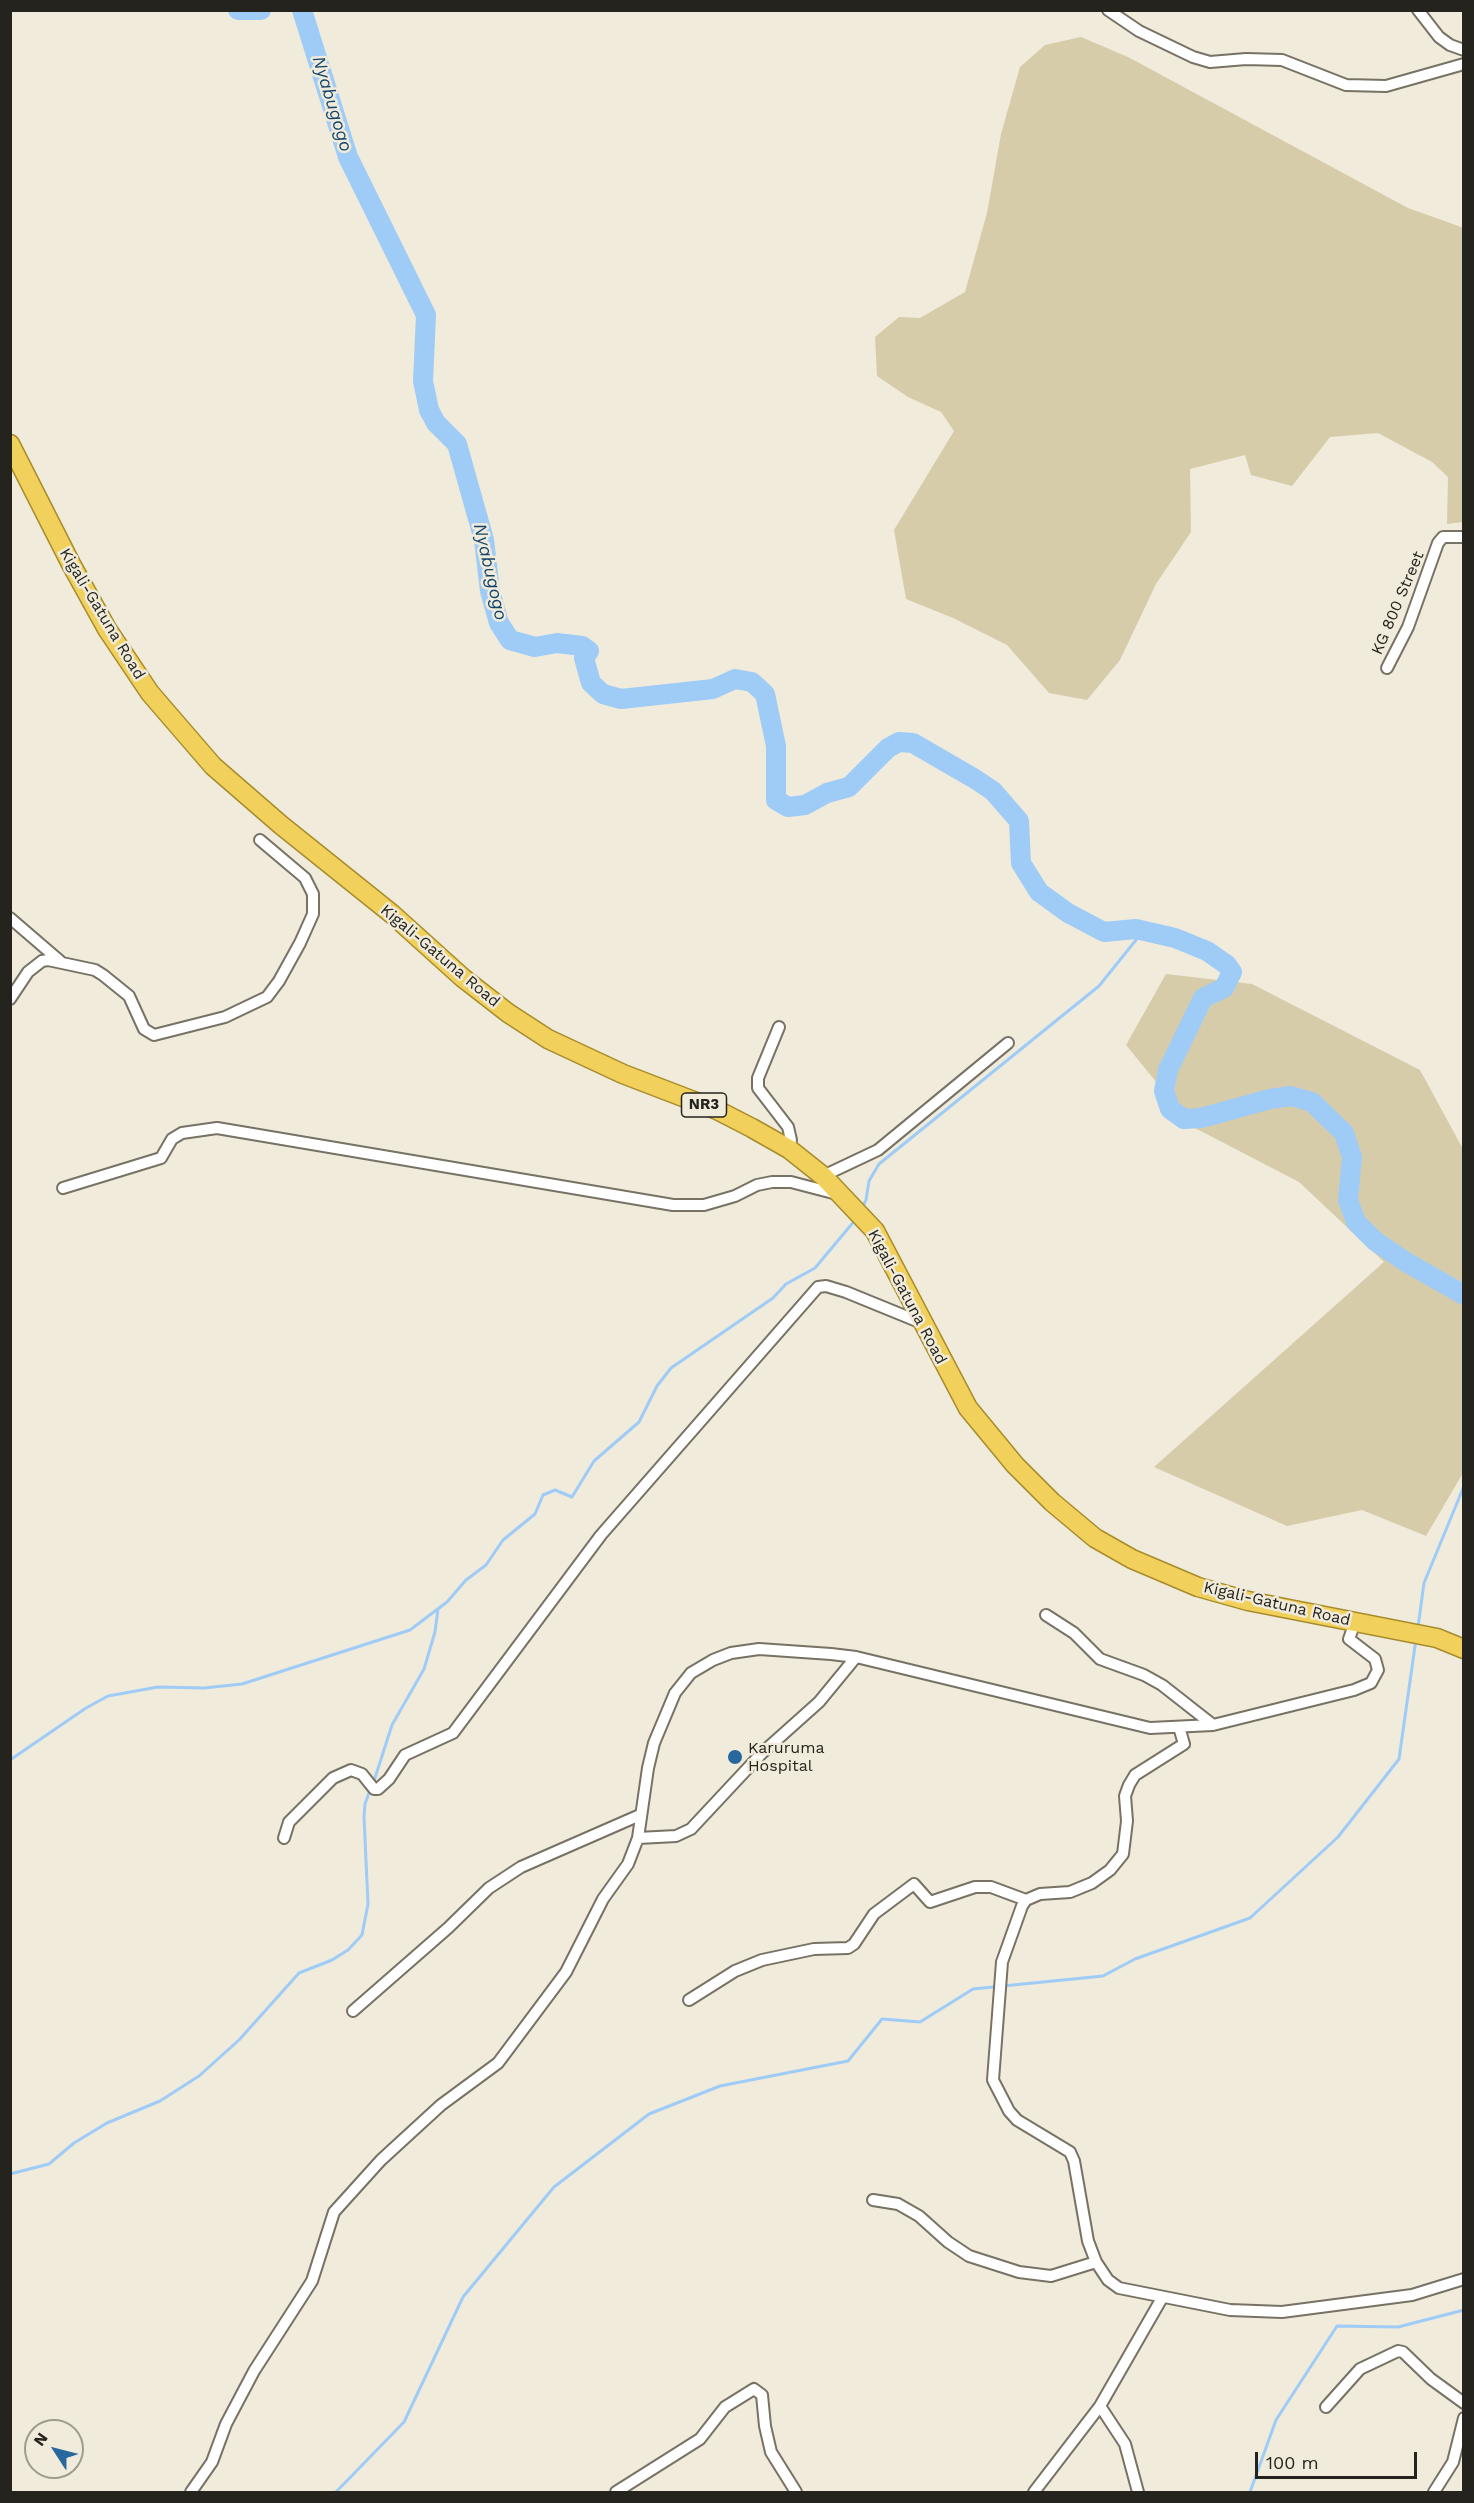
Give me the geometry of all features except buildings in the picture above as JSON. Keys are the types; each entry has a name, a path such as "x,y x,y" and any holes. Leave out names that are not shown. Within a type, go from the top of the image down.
{"highway":[{"name":"Kigali-Gatuna Road","path":"10,444 71,564 129,663 168,717 231,783 392,914 463,978 548,1039 622,1074 717,1110 789,1149 823,1176 846,1197 875,1231 968,1408 1015,1465 1052,1502 1095,1538 1132,1559 1198,1587 1248,1601 1437,1638 1464,1649"}],"street":[{"path":"1108,10 1139,31 1193,57 1210,62 1246,59 1282,60 1346,85 1386,86 1464,64"},
{"path":"1418,10 1439,36 1450,45 1464,50"},
{"name":"KG 800 Street","path":"1387,668 1408,627 1438,543 1443,537 1464,537"},
{"path":"10,999 22,979 35,966 42,961 60,961 95,970 104,975 129,996 144,1029 154,1035 225,1017 267,996 279,981 313,915 313,894 305,878 260,840"},
{"path":"10,918 60,961"},
{"path":"779,1027 758,1078 758,1088 788,1127 791,1140 789,1149"},
{"path":"823,1176 878,1150 1008,1043"},
{"path":"63,1188 161,1158 172,1139 182,1133 217,1128 673,1205 705,1205 772,1182 791,1182 846,1197"},
{"path":"284,1838 289,1822 333,1778 351,1770 362,1774 374,1789 378,1789 389,1779 405,1755 453,1733 601,1535 818,1287 826,1286 846,1292 922,1323"},
{"path":"1046,1615 1074,1633 1100,1659 1144,1675 1162,1685 1214,1725"},
{"path":"191,2493 212,2462 235,2404 312,2281 334,2212 381,2160 441,2105 498,2063 566,1972 603,1899 628,1864 638,1838 648,1768 662,1719 675,1693 691,1673 731,1653 759,1649 856,1657 1150,1728 1214,1725 1354,1690 1371,1683 1378,1670 1375,1659 1349,1639 1355,1622"},
{"path":"638,1838 676,1836 691,1829 762,1753 819,1701 856,1657"},
{"path":"689,2000 735,1971 762,1960 814,1949 848,1948 854,1944 874,1914 914,1884 930,1902 975,1887 991,1887 1026,1900 1040,1894 1070,1892 1092,1883 1110,1870 1123,1854 1127,1821 1125,1796 1129,1785 1136,1775 1184,1744 1179,1727"},
{"path":"353,2011 448,1928 489,1888 521,1867 640,1815"},
{"path":"1026,1900 1002,1962 993,2080 1009,2111 1017,2120 1070,2152 1074,2161 1088,2241 1096,2262 1108,2280 1119,2288 1162,2298 1230,2310 1282,2312 1412,2295 1464,2279"},
{"path":"873,2200 898,2204 919,2216 948,2242 969,2256 1019,2272 1051,2276 1096,2262"},
{"path":"1034,2493 1100,2406 1162,2298"},
{"path":"1326,2407 1360,2369 1398,2351 1403,2352 1431,2379 1464,2403"},
{"path":"616,2493 700,2439 724,2407 754,2389 762,2395 765,2426 771,2452 796,2493"},
{"path":"1100,2406 1125,2444 1138,2493"},
{"path":"1434,2493 1458,2464 1464,2418"}],"shaded area":[{"path":"1081,37 1128,57 1408,208 1464,228 1463,522 1447,524 1448,477 1432,462 1378,433 1330,437 1292,486 1251,475 1245,455 1190,469 1191,532 1156,584 1120,660 1087,700 1049,693 1007,645 953,618 906,599 894,530 954,431 941,412 908,397 877,376 875,337 899,317 920,318 965,292 987,213 1001,134 1020,67 1045,45"},
{"path":"1166,974 1252,984 1420,1070 1463,1149 1463,1473 1426,1536 1362,1510 1287,1526 1154,1467 1384,1262 1299,1182 1193,1127 1126,1045"}],"waterway":[{"name":"Nyabugogo","path":"238,10 261,10"},
{"name":"Nyabugogo","path":"302,10 348,157 426,315 423,381 429,410 436,423 457,444 484,540 490,591 499,623 510,640 535,647 557,643 582,646 589,651 584,658 591,683 603,694 621,699 713,689 735,679 752,682 765,694 776,746 776,800 788,807 805,805 827,793 849,787 888,748 899,742 913,743 993,791 1019,821 1021,863 1039,892 1068,913 1104,932 1136,929 1175,938 1207,951 1227,965 1232,972 1224,988 1203,998 1168,1070 1164,1091 1170,1109 1184,1119 1201,1118 1270,1099 1291,1096 1312,1102 1344,1133 1352,1157 1348,1200 1356,1222 1375,1241 1406,1262 1464,1295"},
{"path":"862,1208 866,1200 869,1181 879,1164 1099,986 1144,930"},
{"path":"10,1760 86,1708 108,1696 158,1687 204,1688 242,1684 410,1630 447,1602 466,1580 486,1565 503,1540 535,1514 543,1495 555,1490 572,1497 594,1461 639,1422 657,1386 671,1368 773,1298 786,1284 815,1268 856,1219"},
{"path":"1418,1627 1424,1583 1464,1486"},
{"path":"373,1784 392,1725 424,1669 435,1632 438,1609"},
{"path":"336,2492 404,2422 463,2297 554,2187 649,2114 720,2086 848,2061 882,2019 920,2022 973,1989 1103,1976 1135,1959 1250,1918 1338,1837 1399,1759 1416,1639"},
{"path":"10,2174 49,2164 74,2143 107,2123 160,2101 199,2076 239,2040 299,1973 332,1960 348,1950 362,1935 368,1904 364,1817 365,1804 370,1790"},
{"path":"1250,2492 1276,2420 1337,2326 1398,2327 1464,2310"}],"place":[{"name":"Karuruma Hospital","path":"735,1757"}]}
